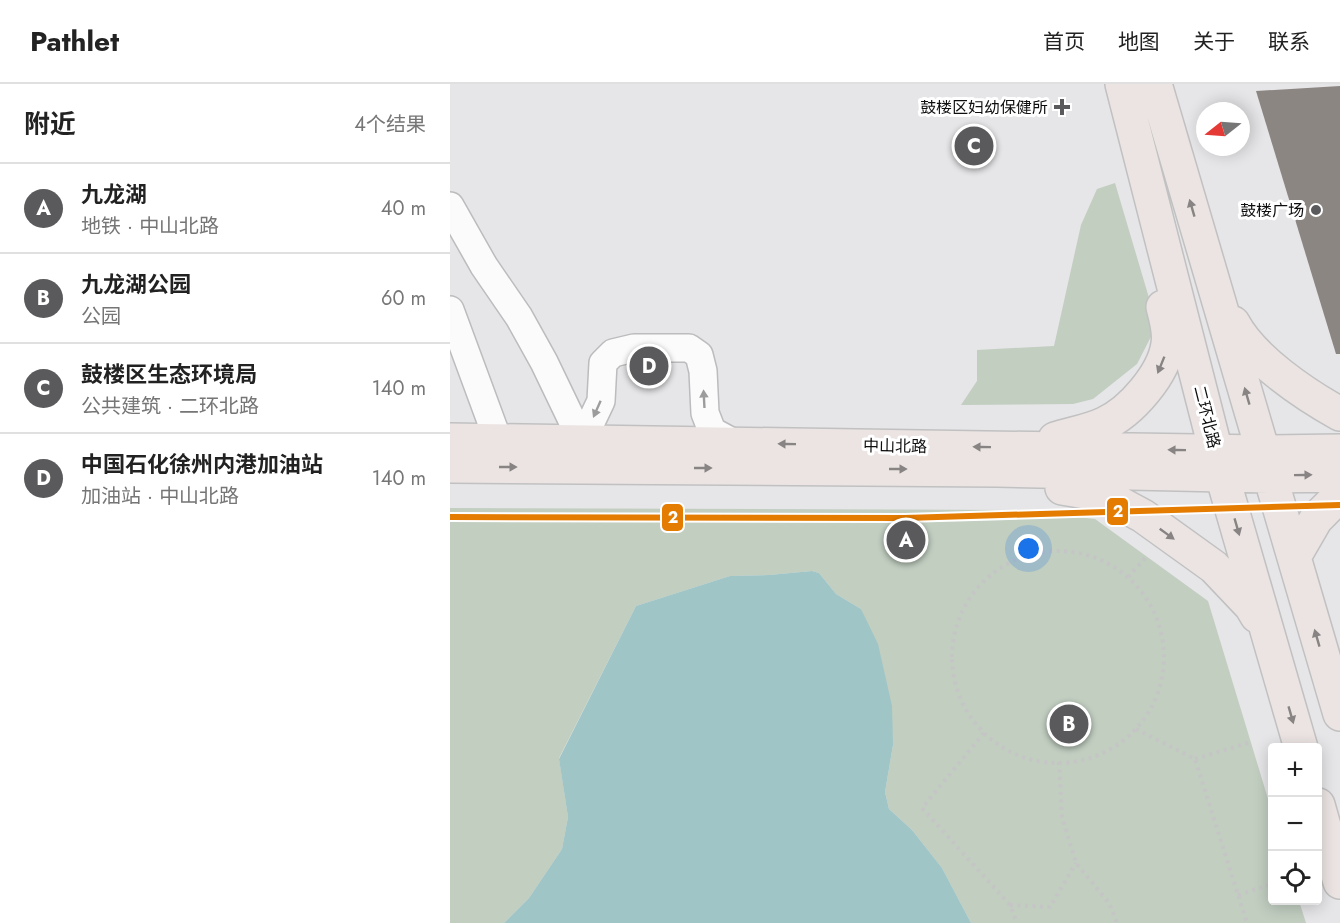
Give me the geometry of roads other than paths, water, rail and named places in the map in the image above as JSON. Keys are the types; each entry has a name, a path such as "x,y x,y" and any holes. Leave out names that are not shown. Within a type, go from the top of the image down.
{"main road":[{"path":"1030,448 1104,424 1127,407 1146,390 1159,371 1168,343 1166,319 1110,97 1109,84"},
{"name":"二环北路","path":"1122,84 1219,463 1300,743"},
{"path":"1155,84 1340,714"},
{"path":"1215,288 1240,336 1260,359 1340,414"},
{"name":"中山北路","path":"450,440 1030,448 1219,463"},
{"name":"中山北路","path":"1266,464 1340,451"},
{"name":"中山北路","path":"450,466 997,470 1219,463 1266,464 1340,475"},
{"path":"997,470 1045,485 1104,495 1143,516 1214,567 1251,606 1268,633"},
{"path":"1294,557 1316,519 1340,495"},
{"path":"1322,822 1340,882"}],"street":[{"path":"450,206 484,266 519,317 544,362 582,441"},
{"path":"450,310 498,440"},
{"path":"582,441 601,401 603,363 613,352 634,348 689,348 699,355 703,371 705,413 712,431 734,443"}],"water":[{"path":"812,571 819,573 836,594 861,609 878,644 892,706 893,745 885,792 889,809 912,830 942,868 971,923 504,923 529,898 562,849 568,817 559,759 636,606 730,576"}],"place":[{"name":"鼓楼区妇幼保健所","path":"1062,107"},
{"name":"鼓楼区生态环境局","path":"974,146"},
{"name":"鼓楼广场","path":"1316,210"},
{"name":"中国石化徐州内港加油站","path":"649,366"},
{"name":"九龙湖","path":"906,540"},
{"name":"九龙湖公园","path":"1069,724"}]}
